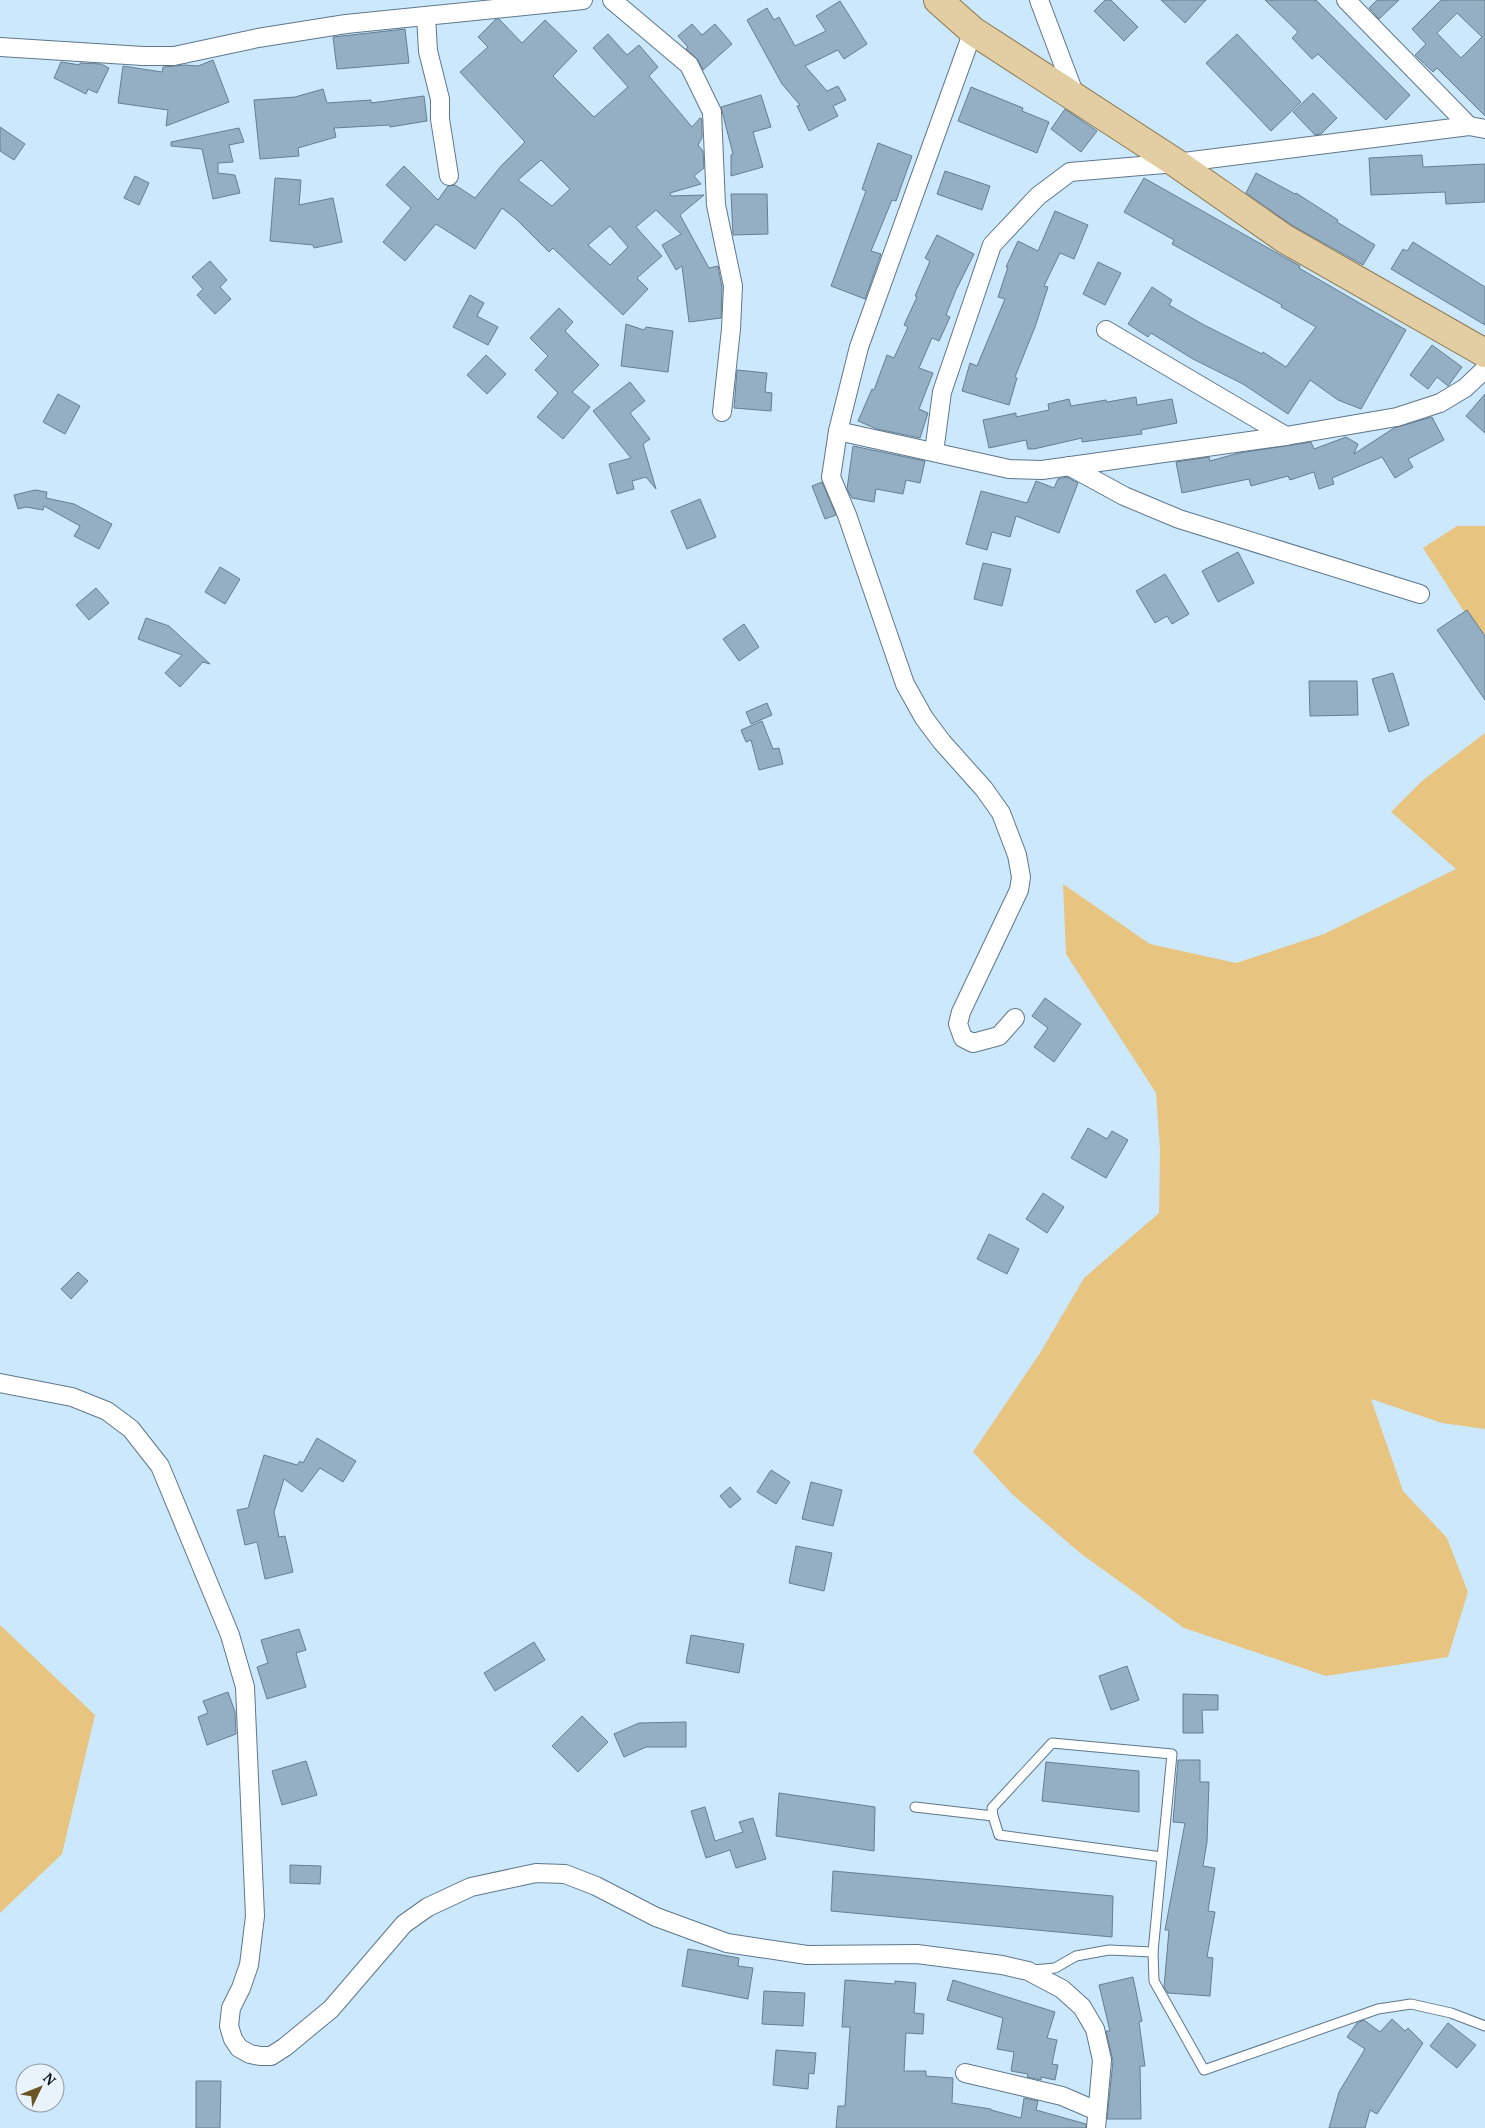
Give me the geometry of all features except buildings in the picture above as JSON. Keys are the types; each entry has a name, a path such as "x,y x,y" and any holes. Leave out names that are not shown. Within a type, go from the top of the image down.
{"main road":[{"path":"938,0 972,31 1176,163 1285,239 1485,353"}],"street":[{"path":"0,47 143,56 174,56 258,38 346,24 583,0"},
{"path":"612,0 689,65 712,112 716,205 733,286 731,329 722,412"},
{"path":"1039,0 1076,98"},
{"path":"1346,0 1477,128"},
{"path":"426,16 428,51 440,99 440,119 450,176"},
{"path":"972,31 859,346 838,431 831,477 847,515 905,684 933,730 984,789 1001,813 1017,856 1021,877 1019,890 961,1012 958,1024 963,1038 973,1043 999,1036 1015,1018"},
{"path":"934,452 942,392 992,245 1038,196 1070,172 1176,163 1477,128"},
{"path":"1106,330 1286,436"},
{"path":"838,431 1009,469 1042,470 1286,436 1397,417 1440,403 1465,388 1485,369"},
{"path":"1069,466 1124,496 1179,518 1420,594"},
{"path":"0,1383 72,1397 107,1411 131,1430 160,1466 230,1636 245,1688 255,1916 249,1965 241,1988 231,2008 230,2026 233,2039 240,2048 250,2054 271,2056 285,2047 331,2008 404,1924 428,1907 471,1886 536,1873 565,1874 596,1886 656,1917 727,1943 807,1954 917,1954 1002,1964 1028,1971 1062,1989 1082,2007 1095,2030 1102,2060 1097,2119 1062,2096 965,2073"}],"lane":[{"path":"1162,1857 999,1835 992,1808 1052,1743 1172,1754 1153,1952 1154,1981 1204,2070 1378,2009 1411,2004 1451,2013 1485,2026"},
{"path":"914,1807 993,1816"},
{"path":"1028,1971 1055,1968 1076,1956 1109,1950 1153,1952"}],"shaded area":[{"path":"1457,526 1485,526 1485,636 1467,616 1423,548"},
{"path":"1485,733 1485,1429 1442,1423 1371,1399 1403,1491 1447,1538 1468,1592 1448,1657 1326,1676 1184,1628 1080,1553 1012,1494 973,1452 1040,1353 1084,1278 1159,1213 1160,1149 1156,1093 1066,954 1063,884 1150,944 1236,963 1324,934 1456,869 1391,812 1422,781"},
{"path":"0,1625 95,1715 62,1854 0,1913"}]}
